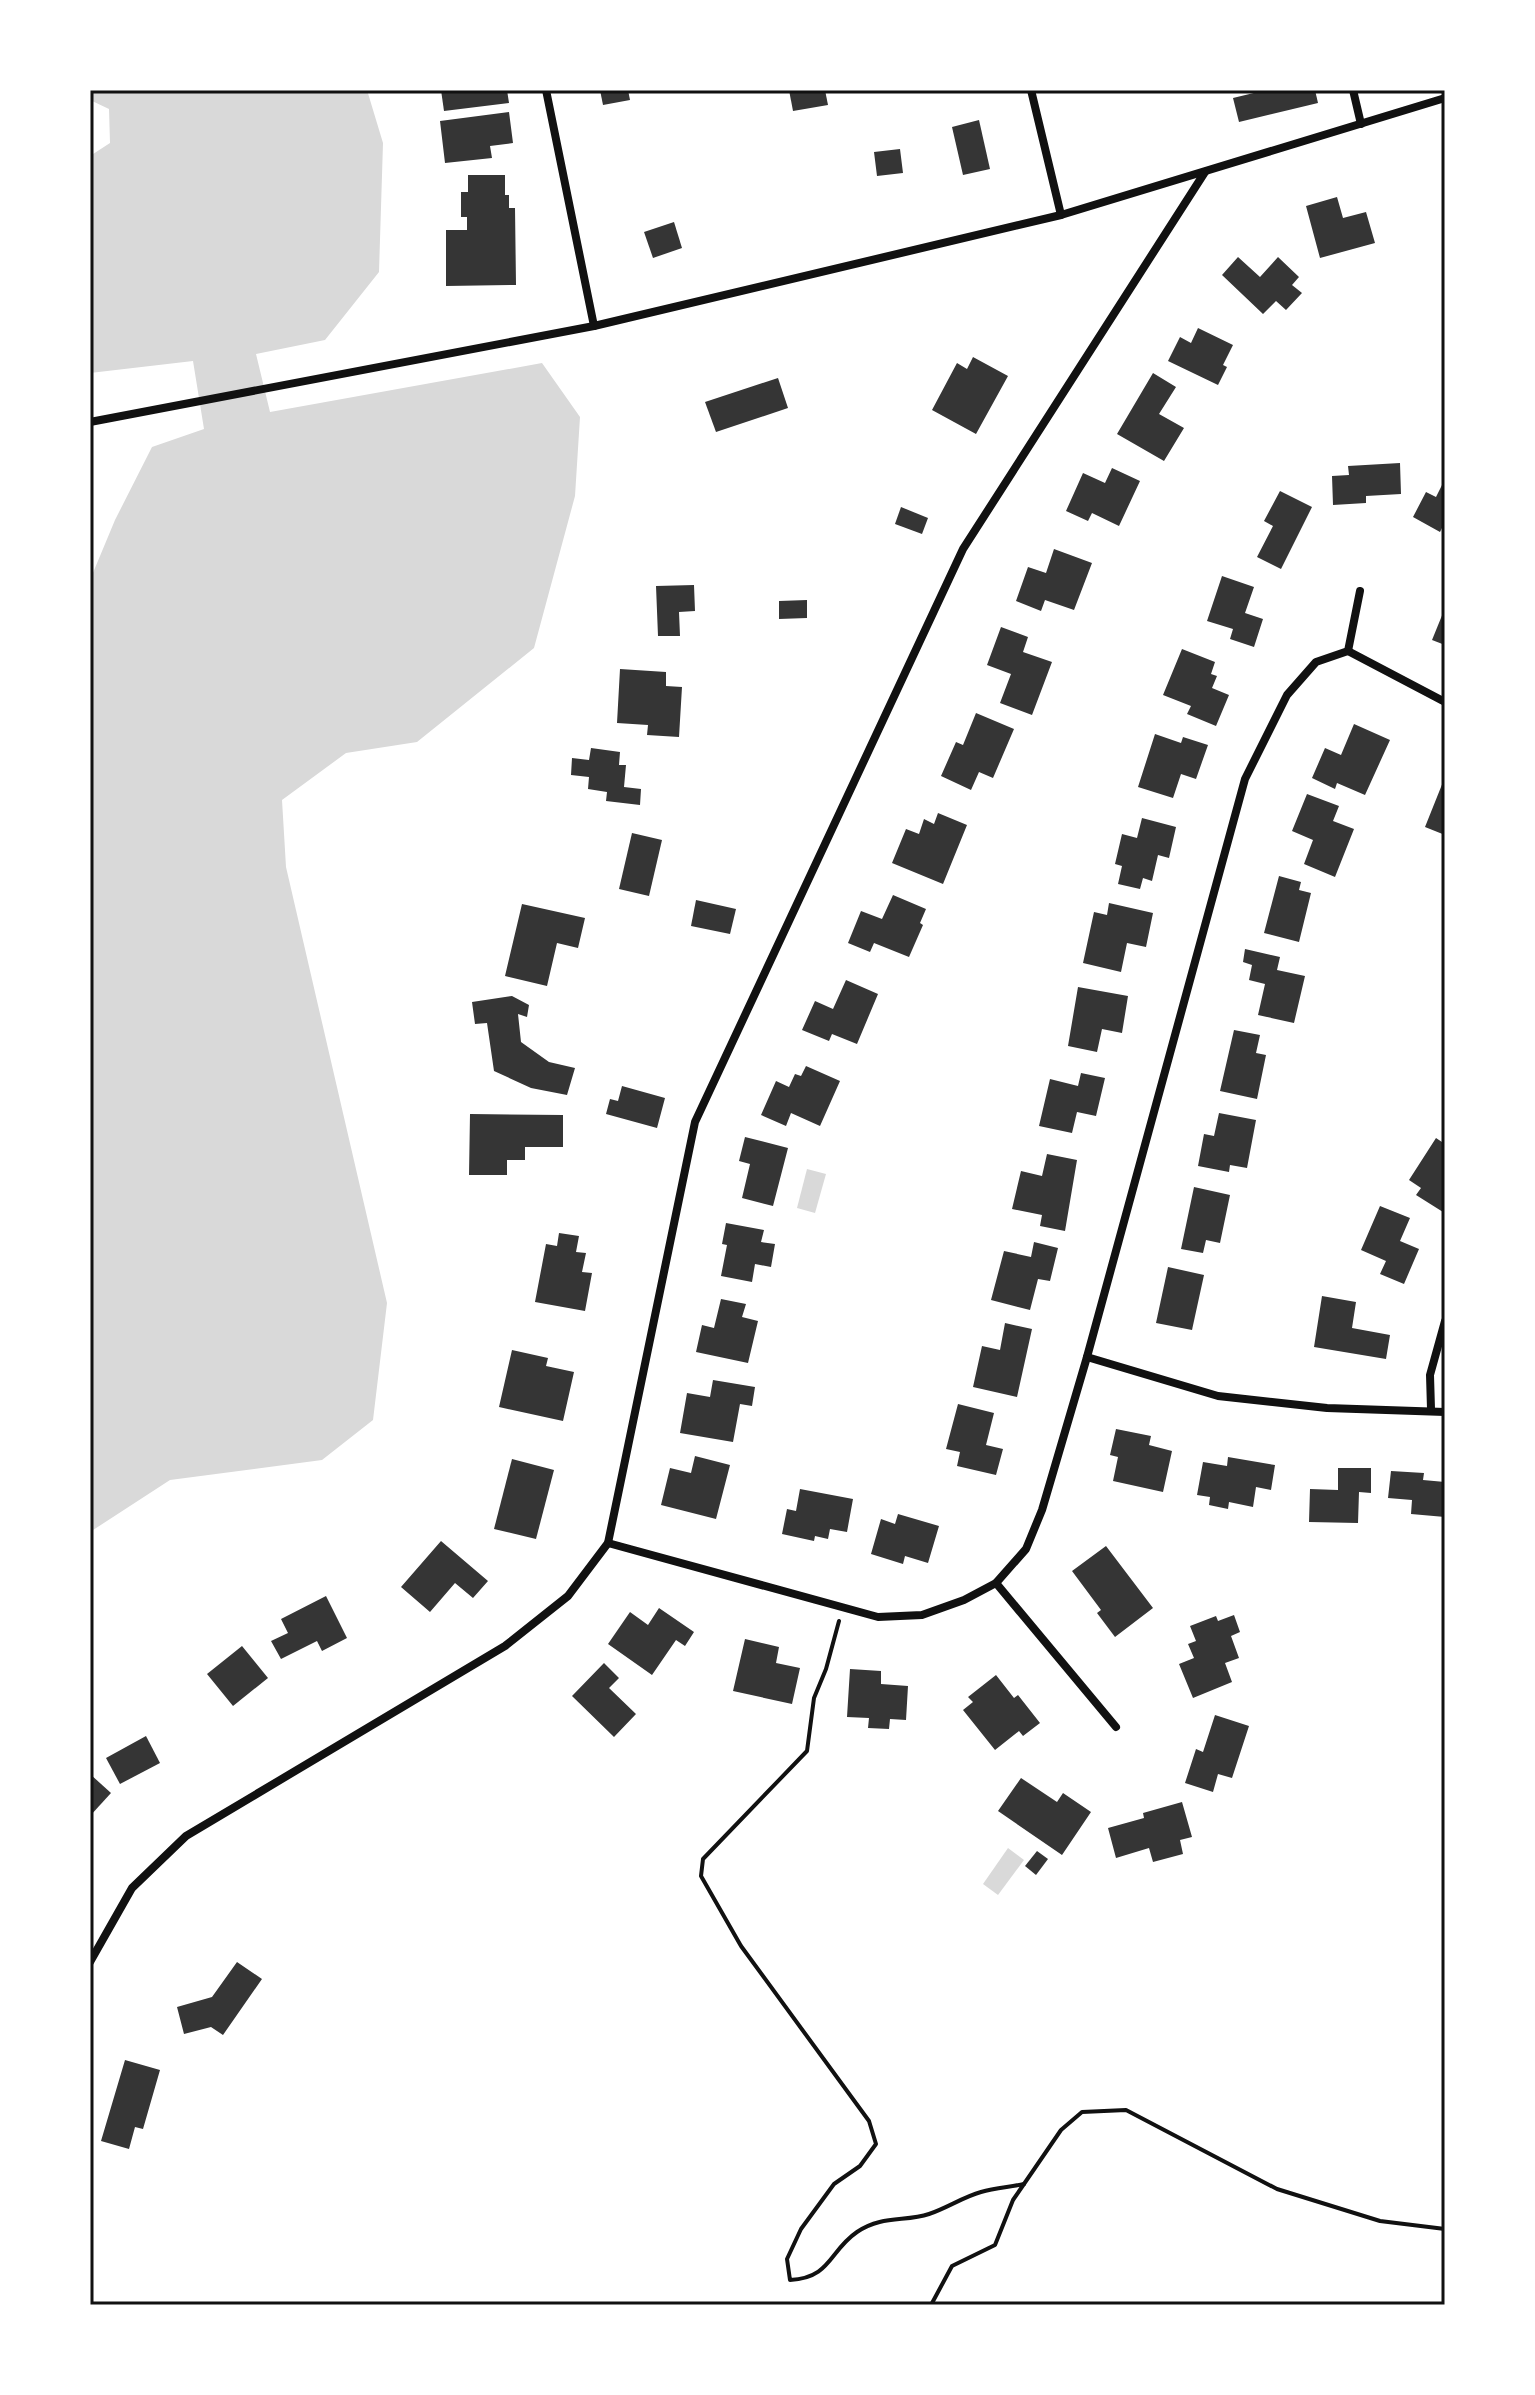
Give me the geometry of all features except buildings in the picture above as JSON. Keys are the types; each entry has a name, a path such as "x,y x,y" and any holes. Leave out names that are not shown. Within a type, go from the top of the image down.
{"street":[{"path":"546,90 594,326"},
{"path":"1031,90 1061,215"},
{"path":"1353,90 1361,124"},
{"path":"90,422 594,326 1061,215 1445,98"},
{"path":"90,1962 132,1888 186,1836 505,1646 568,1596 608,1543 695,1122 963,549 1205,172"},
{"path":"1348,651 1360,591"},
{"path":"608,1543 878,1617 922,1615 964,1600 996,1583 1026,1549 1042,1510 1087,1357 1245,779 1287,695 1316,662 1348,651 1445,702"},
{"path":"1431,1409 1430,1375 1445,1321"},
{"path":"1087,1357 1218,1396 1327,1408 1431,1409 1445,1412"},
{"path":"996,1583 1116,1727"}],"path":[{"path":"842,1609 826,1669 814,1698 807,1751 703,1859 701,1876 741,1946 869,2121 876,2144 860,2166 834,2184 801,2229 787,2259 790,2280 806,2279 827,2267 842,2245 859,2230 890,2218 926,2215 979,2192 1024,2184"},
{"path":"931,2305 952,2266 995,2245 1013,2200 1061,2130 1082,2112 1126,2110 1277,2189 1380,2221 1445,2229"}],"shaded area":[{"path":"90,90 367,90 383,143 379,272 325,340 256,354 270,412 542,363 580,417 575,496 534,648 417,742 346,753 282,800 286,867 387,1303 373,1420 322,1460 170,1480 90,1532 90,580 115,520 152,447 204,429 193,361 90,373 90,156 110,143 109,109 90,100"},
{"path":"807,1169 826,1174 815,1213 797,1208"},
{"path":"1008,1848 1024,1860 998,1895 983,1884"}]}
